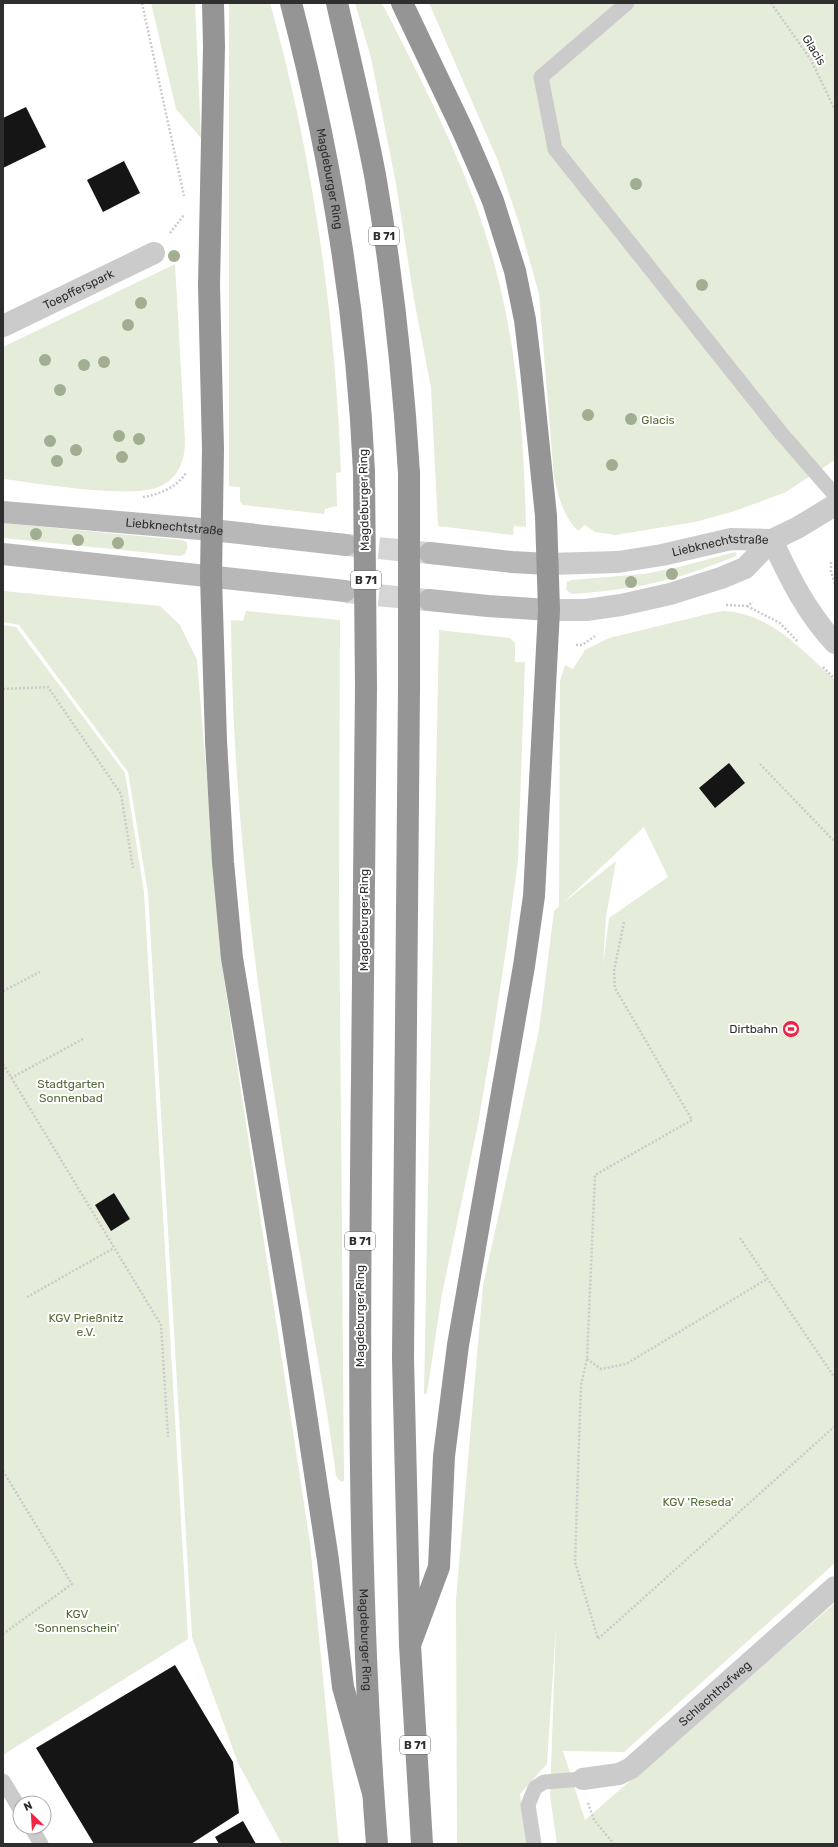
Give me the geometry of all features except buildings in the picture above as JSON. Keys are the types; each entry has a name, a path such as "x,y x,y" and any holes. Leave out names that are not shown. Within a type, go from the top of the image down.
{"highway":[{"path":"213,3 214,46 209,285 213,449 211,577 216,749 223,862 232,958 291,1315 328,1560 343,1687 373,1793"},
{"name":"Magdeburger Ring","path":"291,3 319,115 341,234 359,377 364,472 366,688 360,1282 362,1536 373,1793 377,1844"},
{"name":"B 71","path":"337,3 375,175 395,315 409,473 409,688 403,1358 410,1645 422,1844"},
{"path":"402,3 463,131 483,177 495,207 515,271 525,320 546,516 549,610 534,896 523,974 458,1345 444,1456 439,1567 410,1645"}],"main road":[{"name":"Liebknechtstraße","path":"3,512 212,530 346,545"},
{"name":"Liebknechtstraße","path":"430,553 512,562 548,564"},
{"path":"3,554 345,592"},
{"name":"Liebknechtstraße","path":"430,600 495,607 549,610"}],"street":[{"name":"Toepfferspark","path":"3,326 154,253"},
{"path":"835,505 797,528 772,540 792,583 823,630 835,643"},
{"name":"Liebknechtstraße","path":"548,564 618,562 662,555 731,539 772,540"},
{"name":"Liebknechtstraße","path":"549,610 586,610 621,605 690,588 745,568 772,540"},
{"name":"Schlachthofweg","path":"583,1779 613,1775 631,1768 835,1587"}],"lane":[{"path":"627,3 541,77 555,149 781,433 835,495"},
{"path":"534,1844 528,1805 534,1788 544,1782 583,1779"},
{"path":"3,1781 12,1796"},
{"path":"36,1835 41,1844"}],"path":[{"path":"142,3 186,204"},
{"name":"Glacis","path":"771,3 811,60 835,110"},
{"path":"187,212 189,220"},
{"path":"139,497 157,494 167,489 179,481 187,471"},
{"path":"831,562 831,572 835,585"},
{"path":"747,606 780,623 802,645"},
{"path":"818,662 835,679"},
{"path":"3,688 48,687 121,794 133,868"},
{"path":"760,764 835,842"},
{"path":"624,922 614,972 615,988 692,1120 595,1175 587,1359 582,1385 576,1562 598,1639 835,1426"},
{"path":"3,991 40,972"},
{"path":"11,1078 83,1039"},
{"path":"3,1064 161,1325 168,1437"},
{"path":"740,1238 835,1378"},
{"path":"27,1297 114,1248"},
{"path":"587,1359 601,1370 626,1364 767,1279"},
{"path":"3,1471 72,1584 3,1634"},
{"path":"594,1820 614,1844"}],"green space":[{"path":"151,3 195,3 201,138 176,109"},
{"path":"229,3 270,3 285,61 310,177 327,295 338,413 341,472 336,473 337,506 325,509 324,514 243,505 240,501 240,487 229,486"},
{"path":"355,3 382,3 428,94 456,156 481,219 491,252 500,286 513,354 521,423 526,527 514,526 513,535 438,526 431,388 414,299 396,184 371,58"},
{"path":"429,3 835,3 835,460 786,492 735,511 695,522 615,535 595,532 585,525 578,531 565,513 554,477 539,294 520,226 498,161"},
{"path":"175,264 185,441 184,455 177,473 161,486 148,490 129,491 108,491 61,487 3,479 3,347"},
{"path":"3,523 182,540 187,542 187,549 185,554 181,556 3,538"},
{"path":"735,552 737,554 736,556 696,571 655,583 620,589 574,594 570,593 566,589 567,582 571,580 644,574 679,567"},
{"path":"3,591 160,606 180,625 197,660 223,973 310,1543 339,1844 282,1844 238,1763 192,1637 148,893 128,772 19,625 3,622"},
{"path":"246,611 340,620 339,888 344,1478 344,1481 341,1482 336,1476 324,1392 309,1309 268,1051 251,929 239,805 235,744 231,620 243,621"},
{"name":"KGV 'Reseda'","path":"724,611 741,613 771,626 785,635 835,680 835,1563 624,1752 563,1751 585,1820 835,1603 835,1844 557,1844 550,1796 556,1626 547,1764 520,1794 527,1844 457,1844 456,1599 483,1286 539,1030 554,911 559,906 560,681 565,665 573,669 585,650 609,638","holes":["644,827 668,877 609,918 603,965 606,917 616,861 563,903"]},
{"name":"KGV Prießnitz e.V.","path":"3,625 16,627 125,773 144,892 188,1639 3,1755"},
{"path":"439,630 510,638 515,643 515,662 525,662 518,860 506,950 478,1124 442,1294 427,1393 424,1394"}],"tunnel":[{"path":"346,545 429,553"},
{"path":"346,592 427,600"}],"place":[{"name":"Dirtbahn","path":"791,1029"}],"park label":[{"name":"Stadtgarten Sonnenbad","path":"71,1091"},
{"name":"KGV 'Sonnenschein'","path":"77,1621"}]}
